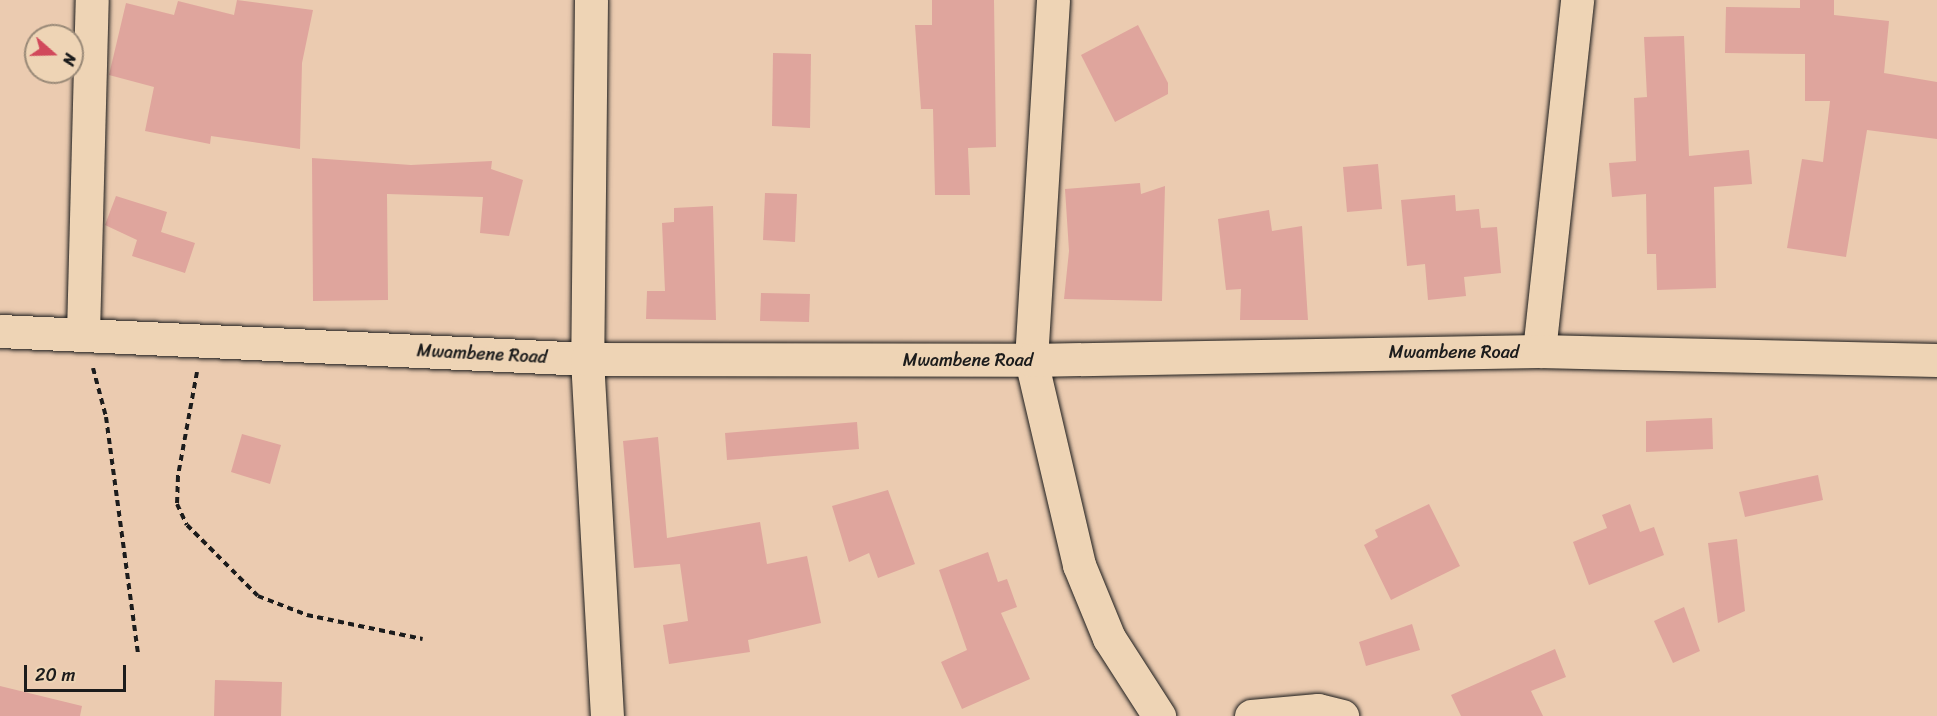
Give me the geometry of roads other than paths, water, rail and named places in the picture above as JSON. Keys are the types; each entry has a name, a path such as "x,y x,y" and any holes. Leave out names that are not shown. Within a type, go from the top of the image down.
{"street":[{"path":"83,333 92,0"},
{"path":"591,0 587,359 607,716"},
{"path":"1053,0 1031,360 1079,566 1109,638 1159,716"},
{"path":"1539,351 1577,0"},
{"name":"Mwambene Road","path":"0,331 83,333 587,359 1031,360 1539,351 1937,360"},
{"path":"1251,716 1318,710 1342,716"}]}
